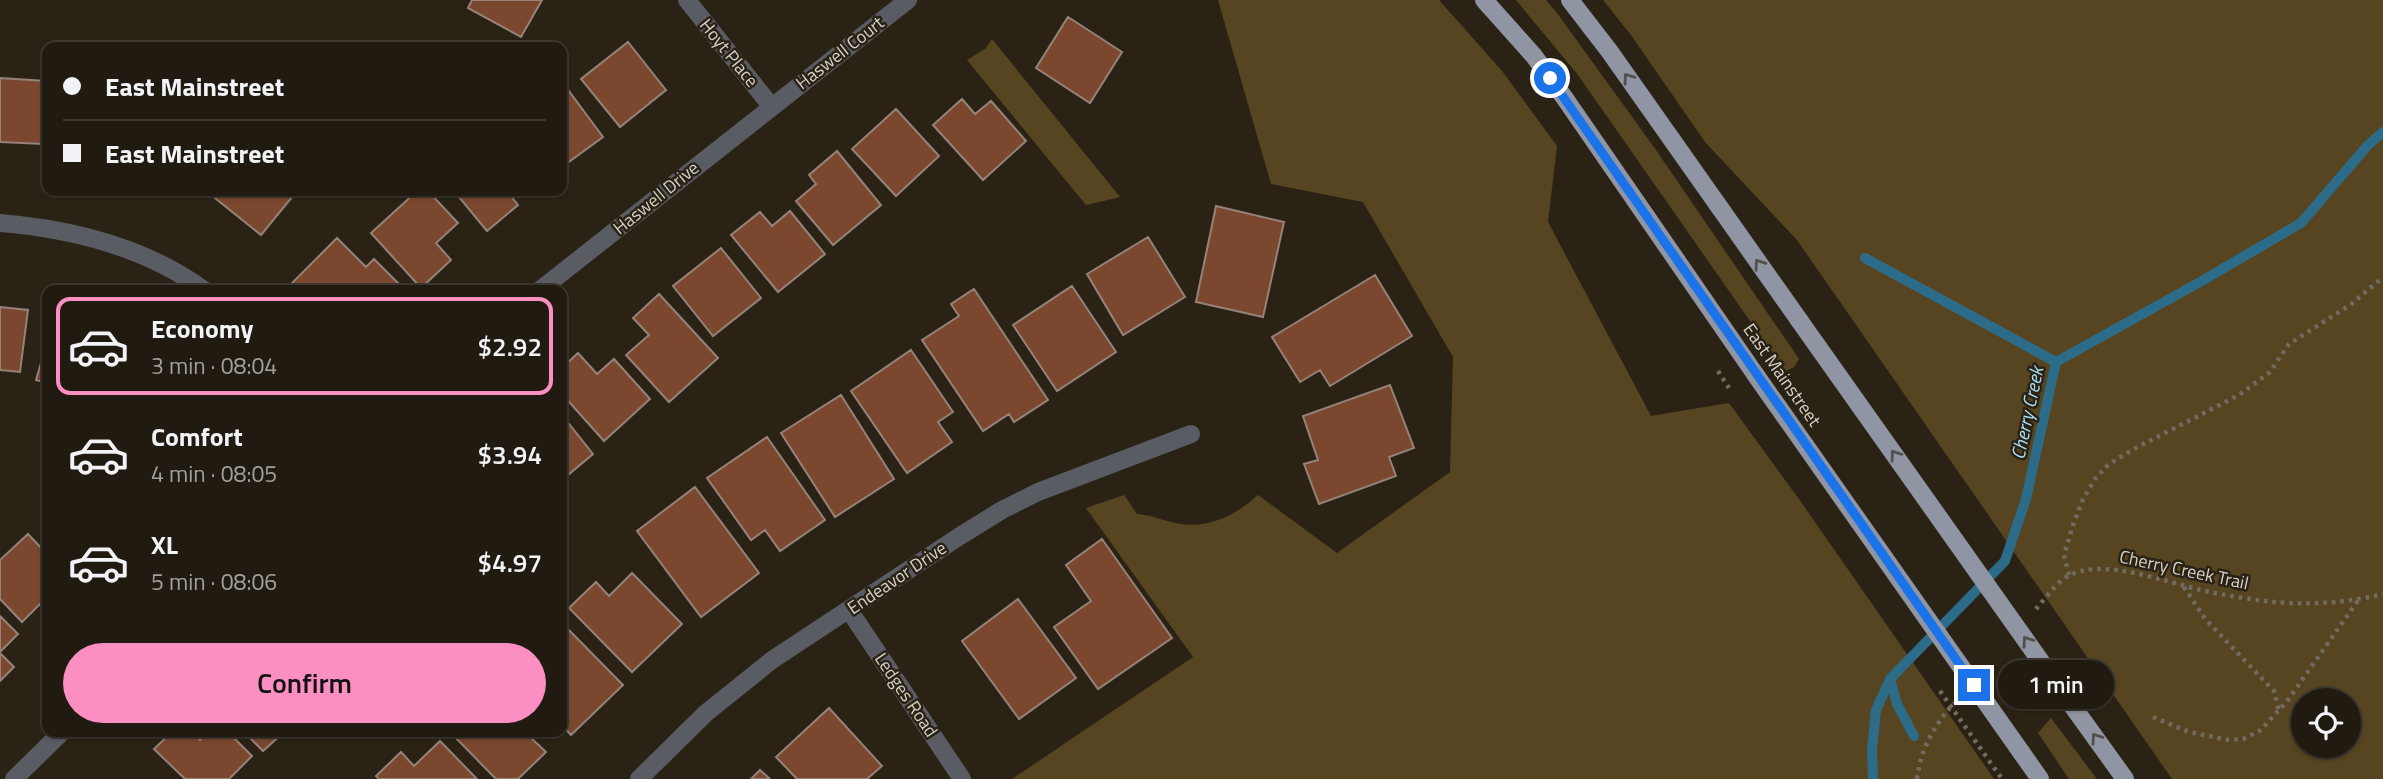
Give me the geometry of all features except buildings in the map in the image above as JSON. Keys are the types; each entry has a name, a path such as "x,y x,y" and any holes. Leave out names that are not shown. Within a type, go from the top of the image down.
{"main road":[{"name":"East Mainstreet","path":"1485,0 1542,67 2040,779"},
{"path":"1570,0 1610,52 2125,779"}],"street":[{"name":"Hoyt Place","path":"687,0 771,106"},
{"name":"Haswell Court","path":"771,106 908,0"},
{"name":"Haswell Drive","path":"546,285 771,106"},
{"path":"0,223 65,231 103,242 167,268 196,285"},
{"name":"Endeavor Drive","path":"639,779 706,713 772,660 1002,510 1038,492 1191,434"},
{"name":"Ledges Road","path":"849,610 962,779"},
{"path":"14,779 57,737"}],"path":[{"path":"2032,613 2068,575 2064,555 2073,525 2083,499 2095,479 2108,465 2239,395 2270,372 2288,344 2350,305 2383,277"},
{"name":"Cherry Creek Trail","path":"2068,575 2102,568 2119,570 2184,586 2269,601 2308,603 2359,599 2383,594"},
{"path":"2184,586 2206,620 2274,691 2279,712"},
{"path":"2153,717 2189,732 2229,740 2243,739 2261,730 2279,712 2359,599"},
{"path":"1917,779 1933,728 1959,698"}],"shaded area":[{"path":"1218,0 1439,0 1502,71 1557,146 1548,222 1651,416 1729,403 1994,779 1012,779 1193,657 1086,508 1124,495 1137,514 1192,525 1223,518 1258,495 1337,553 1450,472 1453,357 1363,202 1271,184"},
{"path":"1516,0 1546,0 1557,13 1656,150 1799,359 1794,367 1786,371 1578,75"},
{"path":"1603,0 2383,0 2383,779 2172,779 1797,240 1705,142 1631,35"},
{"path":"992,39 1120,197 1086,205 967,60 986,48"},
{"path":"2051,718 2097,779 2069,779 2038,733"}],"waterway":[{"name":"Cherry Creek","path":"1873,779 1872,750 1876,710 1890,679 2005,561 2026,499 2056,362 2301,223 2368,145 2383,132"},
{"path":"1865,258 2056,362"},
{"path":"1890,679 1897,704 1914,736"}],"route":[{"path":"1550,78 1974,685"}]}
